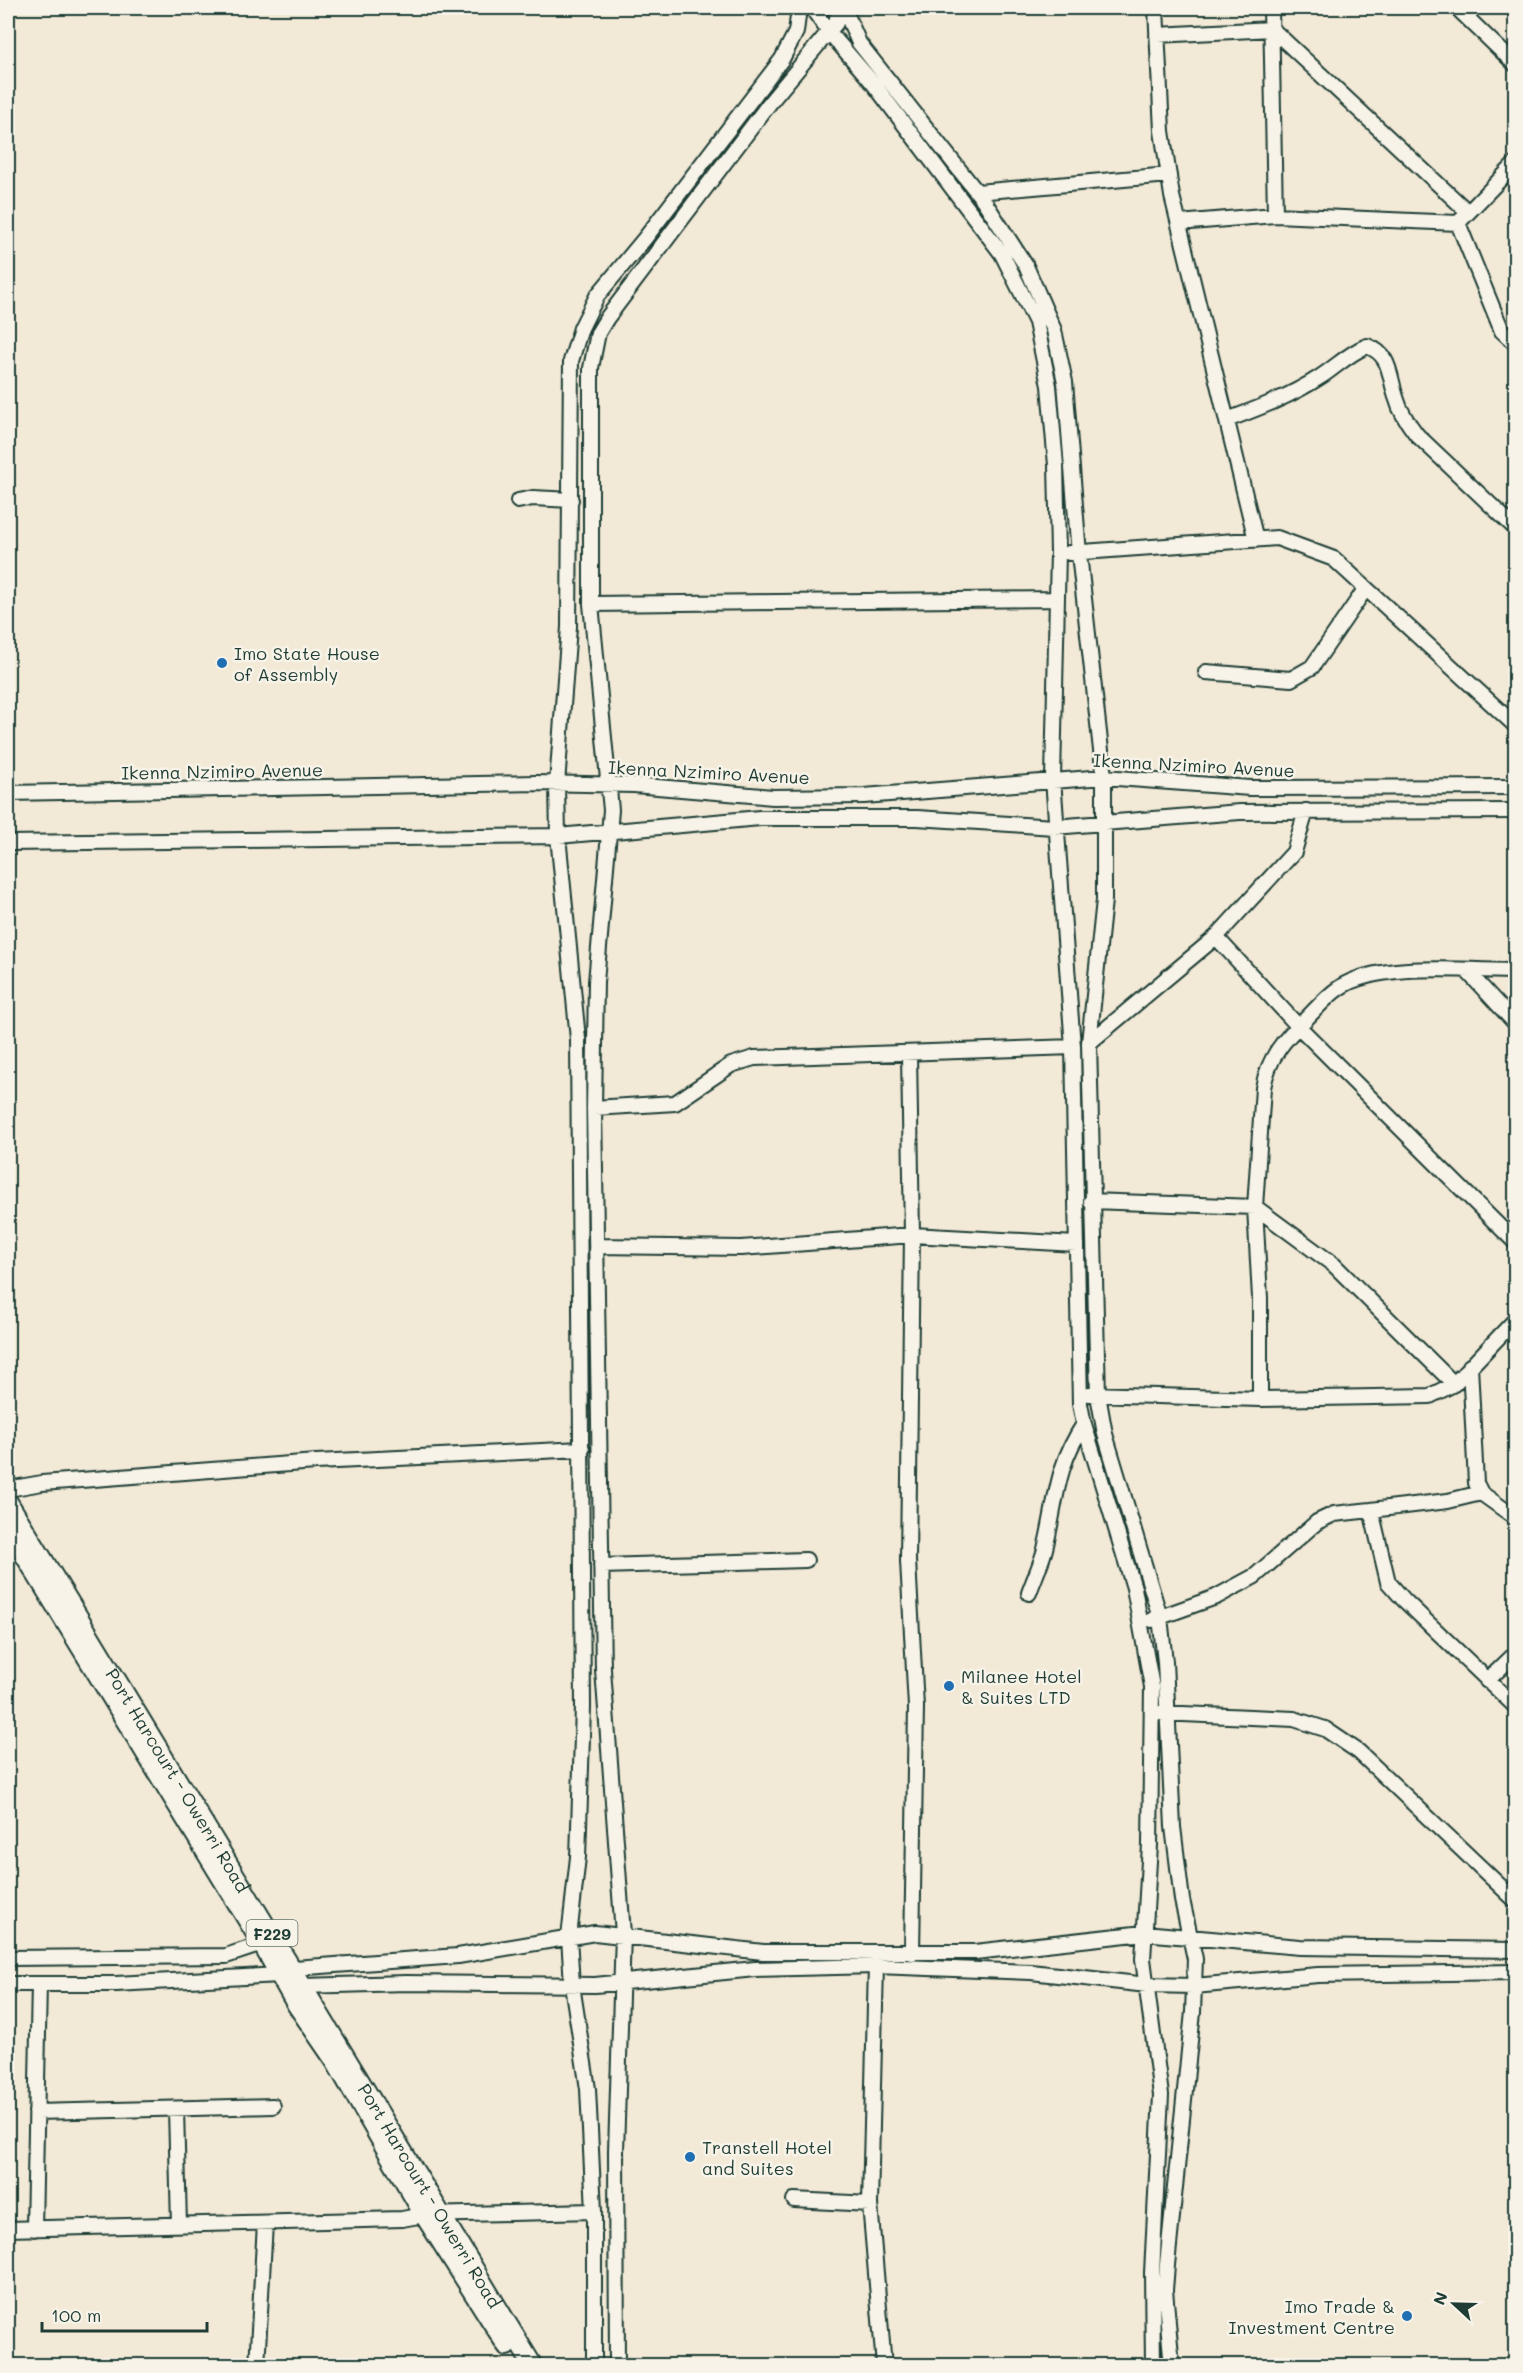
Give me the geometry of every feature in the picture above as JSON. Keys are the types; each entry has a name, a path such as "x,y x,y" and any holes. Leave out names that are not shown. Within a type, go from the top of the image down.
{"main road":[{"name":"Port Harcourt - Owerri Road","path":"8,1502 286,1971 296,2004 533,2366"},
{"name":"Port Harcourt - Owerri Road","path":"8,1528 262,1944 303,1986 519,2366"}],"street":[{"path":"594,2366 594,2211 588,2089 572,1985 569,1937 578,1857 583,1707 578,1039 558,836 557,784 569,627 571,361 581,328 597,296 782,60 796,32 799,8"},
{"path":"812,8 829,33 873,83 1002,254 1036,322 1049,386 1056,465 1058,552 1054,827 1074,1047 1080,1393 1084,1424 1134,1588 1152,1687 1150,1845 1143,1959 1161,2095 1152,2273 1153,2366"},
{"path":"617,2366 616,2151 623,1935 603,1670 594,1108 596,982 601,901 610,833 609,784 591,604 591,368 598,333 608,318 772,100 829,33 836,23 839,8"},
{"path":"844,8 859,43 977,192 1026,266 1054,330 1065,382 1079,554 1104,777 1104,900 1089,1043 1091,1201 1098,1395 1105,1434 1160,1617 1173,1827 1195,1959 1165,2290 1172,2366"},
{"path":"1156,8 1162,131 1169,175 1256,540"},
{"path":"1271,8 1275,215"},
{"path":"1456,8 1515,65"},
{"path":"1157,35 1272,29 1463,218 1502,331 1515,344"},
{"path":"1179,223 1275,215 1463,218 1515,163"},
{"path":"977,192 1169,175"},
{"path":"576,344 593,350"},
{"path":"1227,420 1275,402 1321,377 1355,350 1367,346 1377,349 1385,357 1405,419 1418,435 1515,529"},
{"path":"518,501 533,498 571,500"},
{"path":"1058,552 1079,554 1277,538 1334,560 1515,726"},
{"path":"1206,672 1291,679 1312,667 1366,588"},
{"path":"591,604 1057,599"},
{"name":"Ikenna Nzimiro Avenue","path":"8,793 609,784 773,797 842,796 1104,777 1250,788 1514,784"},
{"path":"1089,1043 1216,937 1294,852 1306,811"},
{"path":"8,843 558,836 760,818 917,818 1054,827 1105,825 1240,812 1515,811"},
{"path":"1216,937 1298,1026 1515,1243"},
{"path":"1467,971 1515,1024"},
{"path":"1260,1399 1260,1298 1255,1207 1266,1071 1274,1054 1298,1026 1339,988 1363,976 1389,972 1515,971"},
{"path":"594,1108 675,1103 731,1065 754,1058 1074,1047"},
{"path":"909,1054 912,1235 908,1561 916,1707 912,1953"},
{"path":"1091,1201 1255,1207 1334,1264 1454,1384"},
{"path":"598,1246 741,1248 912,1235 1076,1244"},
{"path":"1080,1393 1260,1399 1430,1396 1454,1384 1515,1319"},
{"path":"1470,1366 1474,1476 1481,1493 1515,1518"},
{"path":"1029,1593 1045,1550 1060,1469 1068,1449 1084,1424"},
{"path":"8,1489 42,1483 316,1462 582,1449"},
{"path":"1142,1623 1216,1597 1255,1576 1317,1522 1334,1514 1448,1501 1481,1493"},
{"path":"1371,1510 1388,1582 1515,1707"},
{"path":"601,1566 806,1560"},
{"path":"1487,1681 1515,1653"},
{"path":"1152,1713 1294,1719 1325,1729 1359,1752 1515,1901"},
{"path":"8,1984 116,1983 286,1971 458,1956 595,1933 738,1951 975,1952 1144,1932 1312,1948 1515,1950"},
{"path":"8,1958 226,1956 262,1944"},
{"path":"876,1966 870,2204 884,2366"},
{"path":"303,1986 406,1983 572,1985 621,1983 755,1969 876,1966 1031,1972 1147,1985 1194,1986 1318,1975 1515,1972"},
{"path":"34,2229 39,1984"},
{"path":"36,2112 273,2106"},
{"path":"176,2109 178,2225"},
{"path":"794,2200 870,2204"},
{"path":"8,2229 402,2219 432,2215 594,2211"},
{"path":"257,2366 265,2223"}],"place":[{"name":"Imo State House of Assembly","path":"222,663"},
{"name":"Milanee Hotel & Suites LTD","path":"949,1686"},
{"name":"Transtell Hotel and Suites","path":"690,2157"},
{"name":"Imo Trade & Investment Centre","path":"1407,2316"}]}
